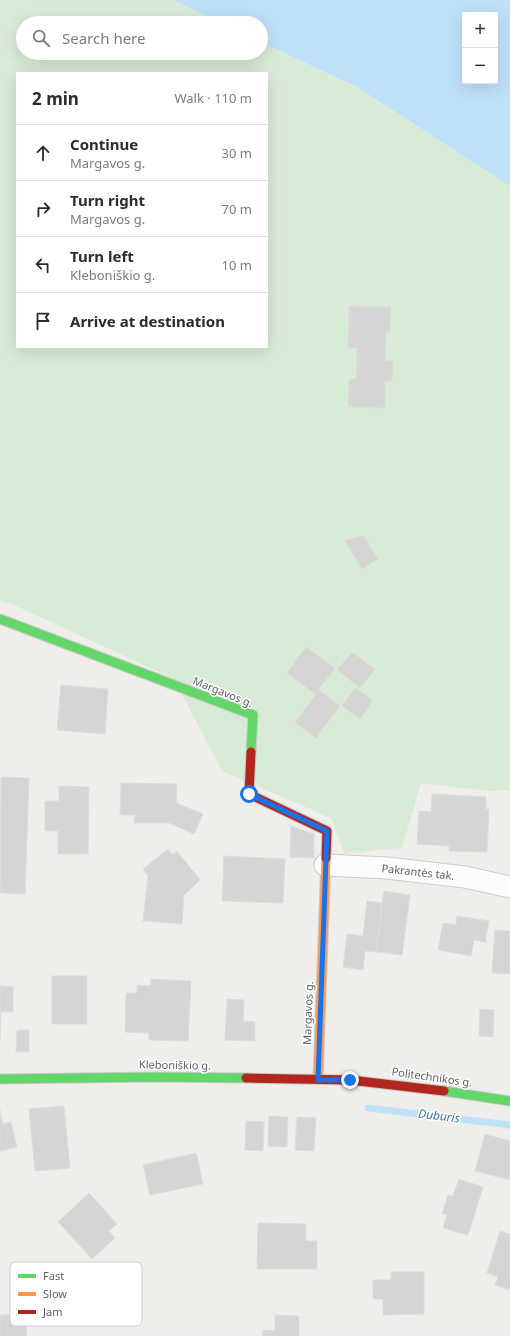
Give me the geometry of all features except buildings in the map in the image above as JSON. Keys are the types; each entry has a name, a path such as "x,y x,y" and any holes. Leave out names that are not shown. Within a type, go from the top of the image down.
{"street":[{"name":"Margavos g.","path":"0,619 253,715 249,794 327,831 318,1080"},
{"name":"Pakrantės tak.","path":"325,865 387,868 465,877 510,887"},
{"name":"Kleboniškio g.","path":"0,1079 156,1076 350,1080"},
{"name":"Politechnikos g.","path":"350,1080 456,1092 510,1101"}],"green space":[{"path":"0,0 173,0 206,16 16,16 16,60 268,60 268,45 357,87 510,186 510,790 489,791 421,783 402,848 344,853 331,818 222,771 174,679 14,605 0,601"}],"water":[{"path":"173,0 510,0 510,186 357,87 268,45 268,16 206,16"}],"waterway":[{"name":"Duburis","path":"368,1108 510,1125"}],"traffic: fast":[{"path":"0,619 253,715 251,752"},
{"path":"0,1079 156,1077 246,1078"},
{"path":"444,1091 510,1101"}],"traffic: slow":[{"path":"318,1079 326,858"}],"traffic: jam":[{"path":"251,752 249,794 327,831 326,858"},
{"path":"246,1078 350,1080 444,1091"}],"route":[{"path":"249,794 327,831 318,1080 350,1080"}]}
